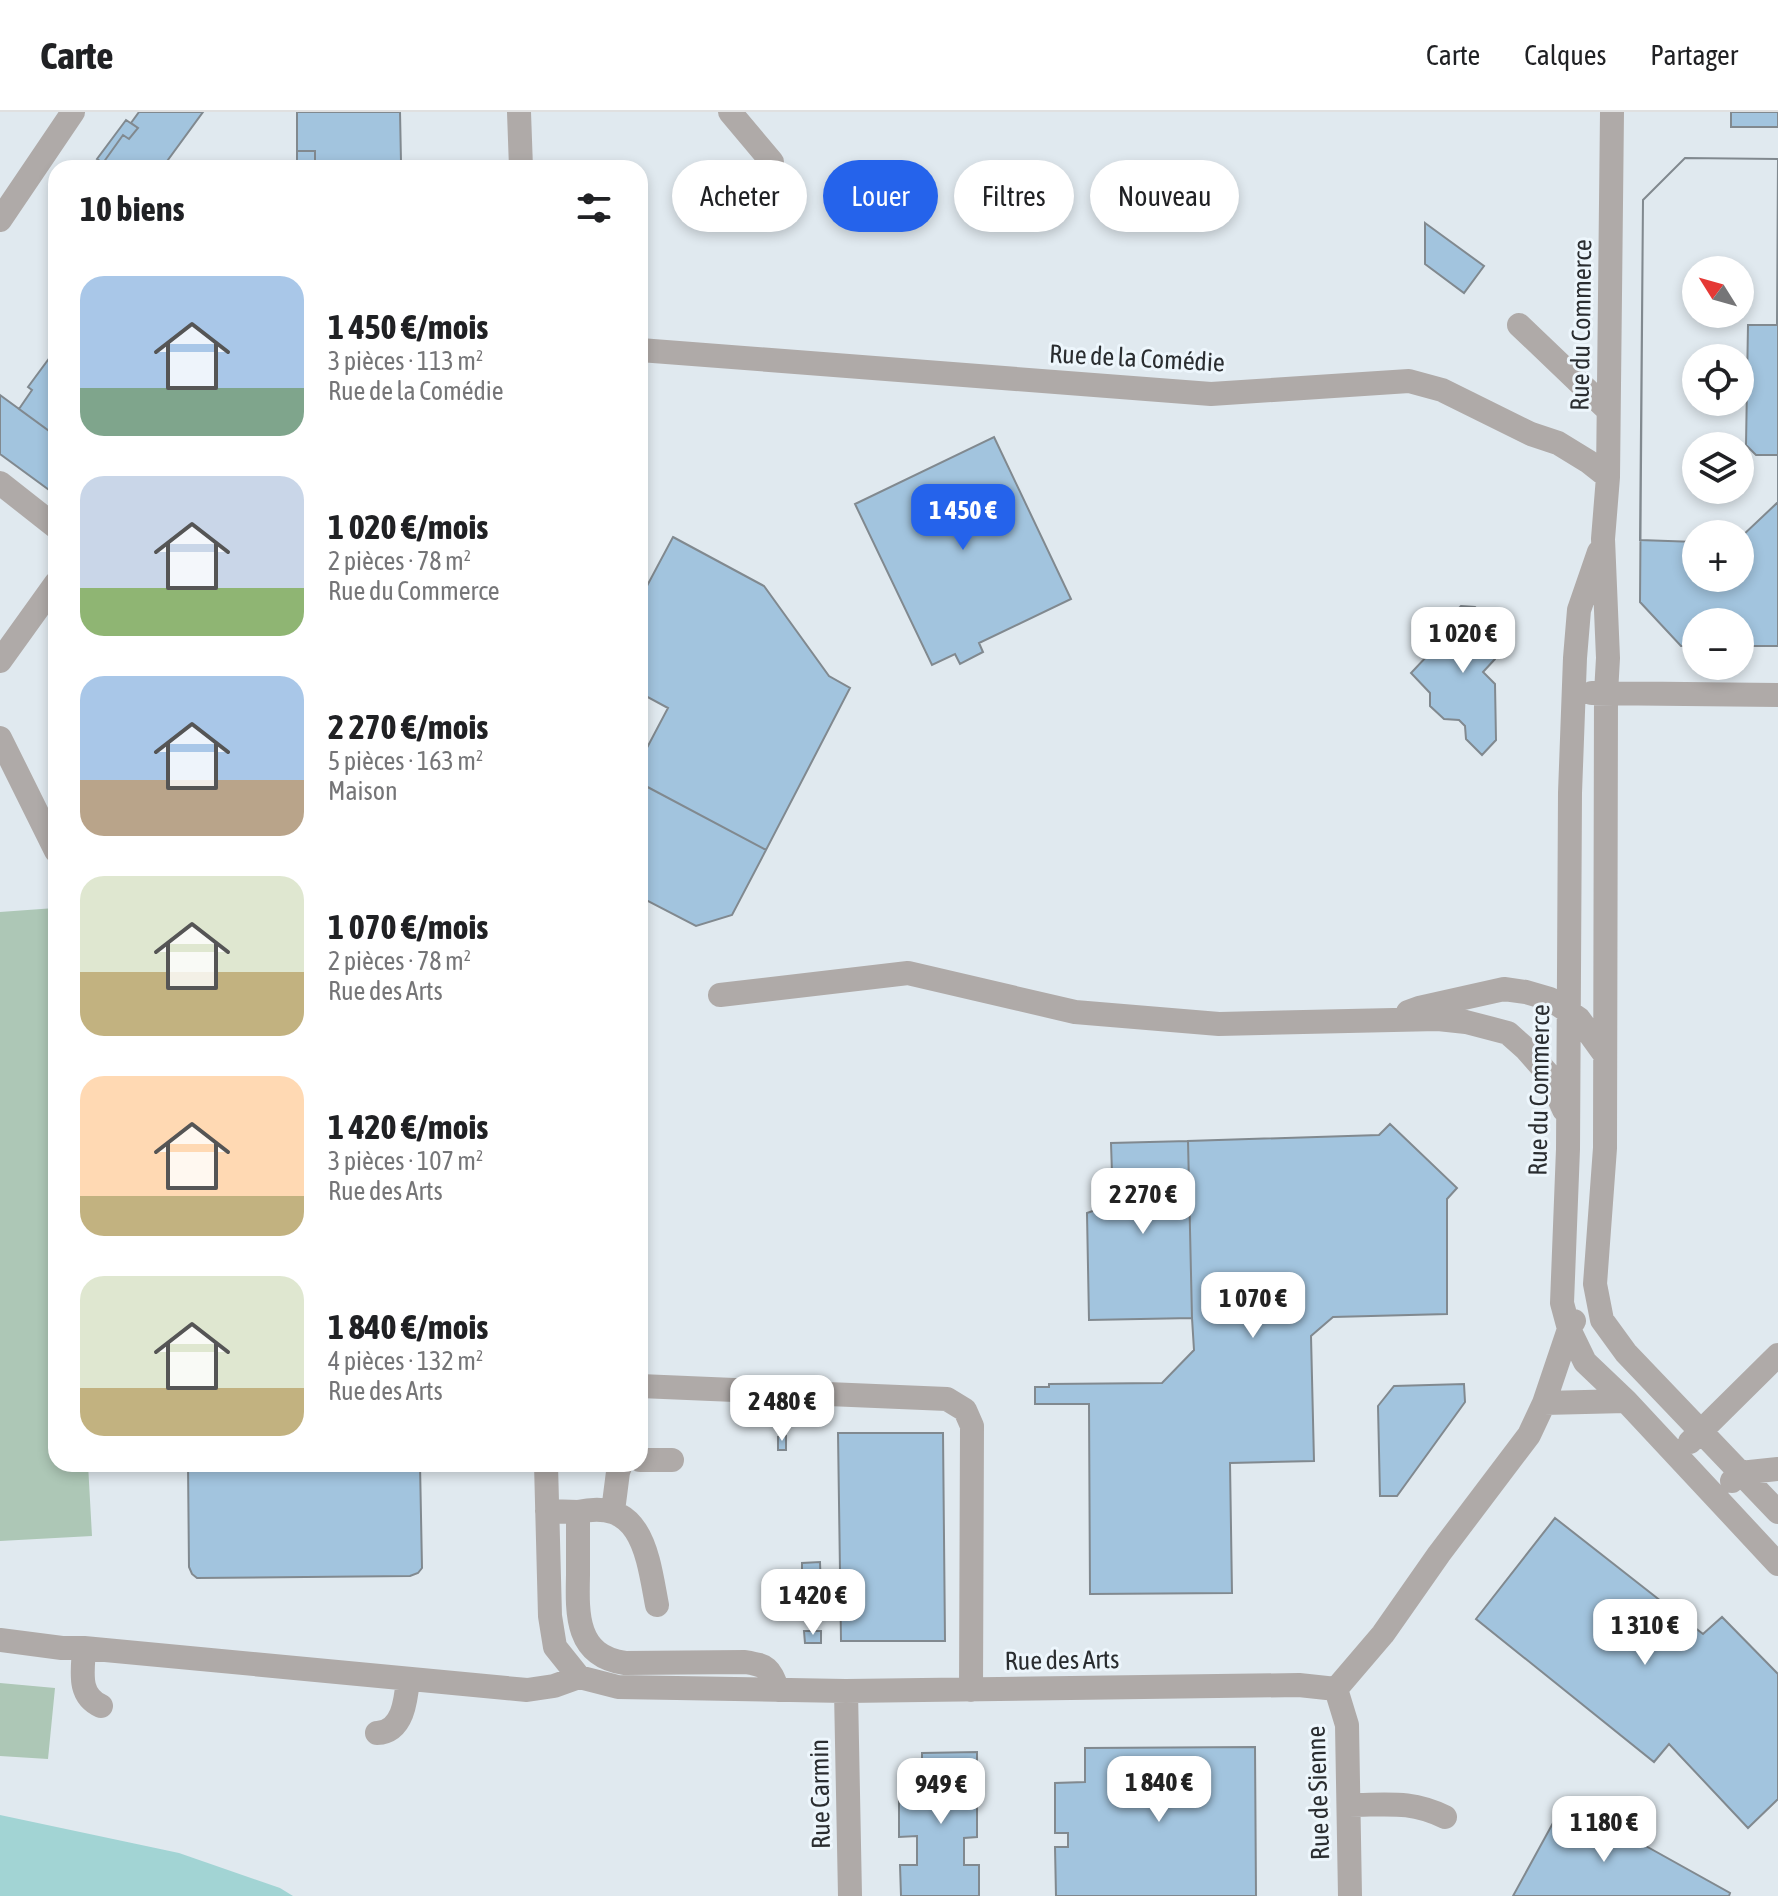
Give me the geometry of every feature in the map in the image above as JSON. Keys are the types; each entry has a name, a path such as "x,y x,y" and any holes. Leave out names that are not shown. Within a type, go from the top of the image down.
{"street":[{"path":"0,220 73,112"},
{"path":"519,112 521,160"},
{"path":"730,112 770,160"},
{"name":"Rue du Commerce","path":"1612,112 1608,477 1603,539 1608,658 1605,1148 1595,1284 1602,1320 1626,1353 1778,1512"},
{"path":"1519,325 1608,410"},
{"name":"Rue de la Comédie","path":"648,351 1211,394 1409,381 1442,390 1531,434 1558,443 1608,477"},
{"path":"0,483 48,521"},
{"name":"Rue du Commerce","path":"1603,539 1579,610 1574,693 1562,1303 1569,1329 1585,1362 1626,1401 1778,1564"},
{"path":"0,661 48,594"},
{"path":"1574,693 1778,695"},
{"path":"0,738 48,835"},
{"path":"720,995 908,973 1075,1012 1219,1024 1438,1019 1466,1022 1508,1033 1548,1074 1568,1119"},
{"path":"1385,1021 1419,1008 1504,989 1526,992 1550,999 1569,1011 1579,1019 1605,1055"},
{"path":"1336,1689 1383,1634 1529,1435 1544,1403 1569,1329 1595,1284"},
{"path":"1676,1455 1778,1355"},
{"path":"648,1386 947,1399 965,1410 972,1426 971,1690"},
{"path":"1544,1403 1626,1401"},
{"path":"648,1460 672,1460"},
{"path":"1715,1496 1740,1473 1778,1469"},
{"path":"0,1640 527,1690 554,1686 579,1677 555,1647 550,1616 546,1472"},
{"path":"613,1511 618,1472"},
{"path":"547,1511 613,1511 631,1522 647,1550 657,1605"},
{"path":"578,1512 577,1607 580,1626 588,1644 605,1658 625,1663 745,1662 764,1665 770,1670 778,1690"},
{"path":"84,1648 83,1688 88,1697 101,1706"},
{"name":"Rue des Arts","path":"579,1677 618,1687 778,1690 1299,1685 1336,1689"},
{"path":"377,1733 386,1733 401,1715 408,1679"},
{"name":"Rue de Sienne","path":"1336,1689 1347,1725 1350,1896"},
{"name":"Rue Carmin","path":"846,1691 850,1896"},
{"path":"1349,1805 1408,1804 1445,1817"}],"green space":[{"path":"48,909 48,1472 88,1472 92,1536 0,1541 0,912"},
{"path":"0,1683 55,1688 48,1759 0,1756"}],"water":[{"path":"0,1815 179,1853 280,1888 293,1896 0,1896"}],"building":[{"path":"139,112 203,112 168,160 105,160 123,135 129,139 138,128 131,123"},
{"path":"297,112 400,112 401,160 315,160 315,151 297,151"},
{"path":"1731,112 1778,112 1778,127 1731,127"},
{"path":"126,120 138,128 129,139 123,135 105,160 97,159"},
{"path":"297,151 315,151 315,160 297,160"},
{"path":"1685,158 1778,159 1778,646 1754,646 1754,608 1682,608 1681,646 1640,602 1643,200"},
{"path":"1685,158 1778,159 1777,325 1754,325 1754,256 1682,256 1682,328 1748,328 1748,344 1682,344 1682,416 1746,416 1746,432 1682,432 1682,504 1754,504 1754,453 1778,455 1778,502 1754,525 1754,520 1682,520 1682,542 1640,540 1643,200"},
{"path":"1425,223 1484,266 1464,293 1425,264"},
{"path":"48,360 48,430 19,409 32,390 28,387"},
{"path":"0,395 48,430 48,489 0,454"},
{"path":"994,437 1071,599 979,643 983,652 960,664 955,654 932,665 855,504"},
{"path":"673,537 764,586 829,676 850,688 766,850 648,787 648,746 668,708 648,697 648,584"},
{"path":"1461,606 1475,607 1494,625 1495,659 1483,672 1495,684 1496,740 1482,755 1466,739 1465,726 1459,720 1444,719 1430,706 1430,693 1411,673 1430,653 1428,640 1439,629 1446,629 1446,621"},
{"path":"648,787 766,850 732,915 696,926 648,901"},
{"path":"1390,1124 1457,1188 1447,1199 1447,1314 1333,1317 1311,1336 1314,1461 1230,1463 1232,1593 1090,1594 1089,1404 1035,1404 1035,1387 1049,1387 1049,1384 1162,1383 1194,1350 1188,1141 1379,1135"},
{"path":"1188,1141 1192,1318 1089,1320 1087,1213 1113,1204 1111,1143"},
{"path":"1464,1384 1465,1402 1397,1496 1380,1496 1378,1406 1394,1386"},
{"path":"838,1433 943,1433 945,1641 841,1641"},
{"path":"786,1436 786,1450 778,1450 778,1437"},
{"path":"188,1472 420,1472 422,1568 418,1573 410,1576 197,1578 189,1567"},
{"path":"1555,1518 1703,1634 1722,1617 1778,1674 1778,1799 1748,1828 1669,1744 1654,1762 1476,1619"},
{"path":"820,1562 821,1591 802,1591 802,1563"},
{"path":"804,1631 821,1631 821,1643 805,1643"},
{"path":"1255,1747 1256,1896 1056,1896 1055,1847 1068,1847 1068,1833 1055,1833 1055,1783 1085,1782 1085,1748"},
{"path":"977,1752 977,1837 964,1838 964,1865 979,1865 979,1896 901,1896 900,1865 917,1865 917,1836 899,1837 899,1780 922,1779 922,1753"},
{"path":"1565,1801 1730,1893 1729,1896 1513,1896"}]}
